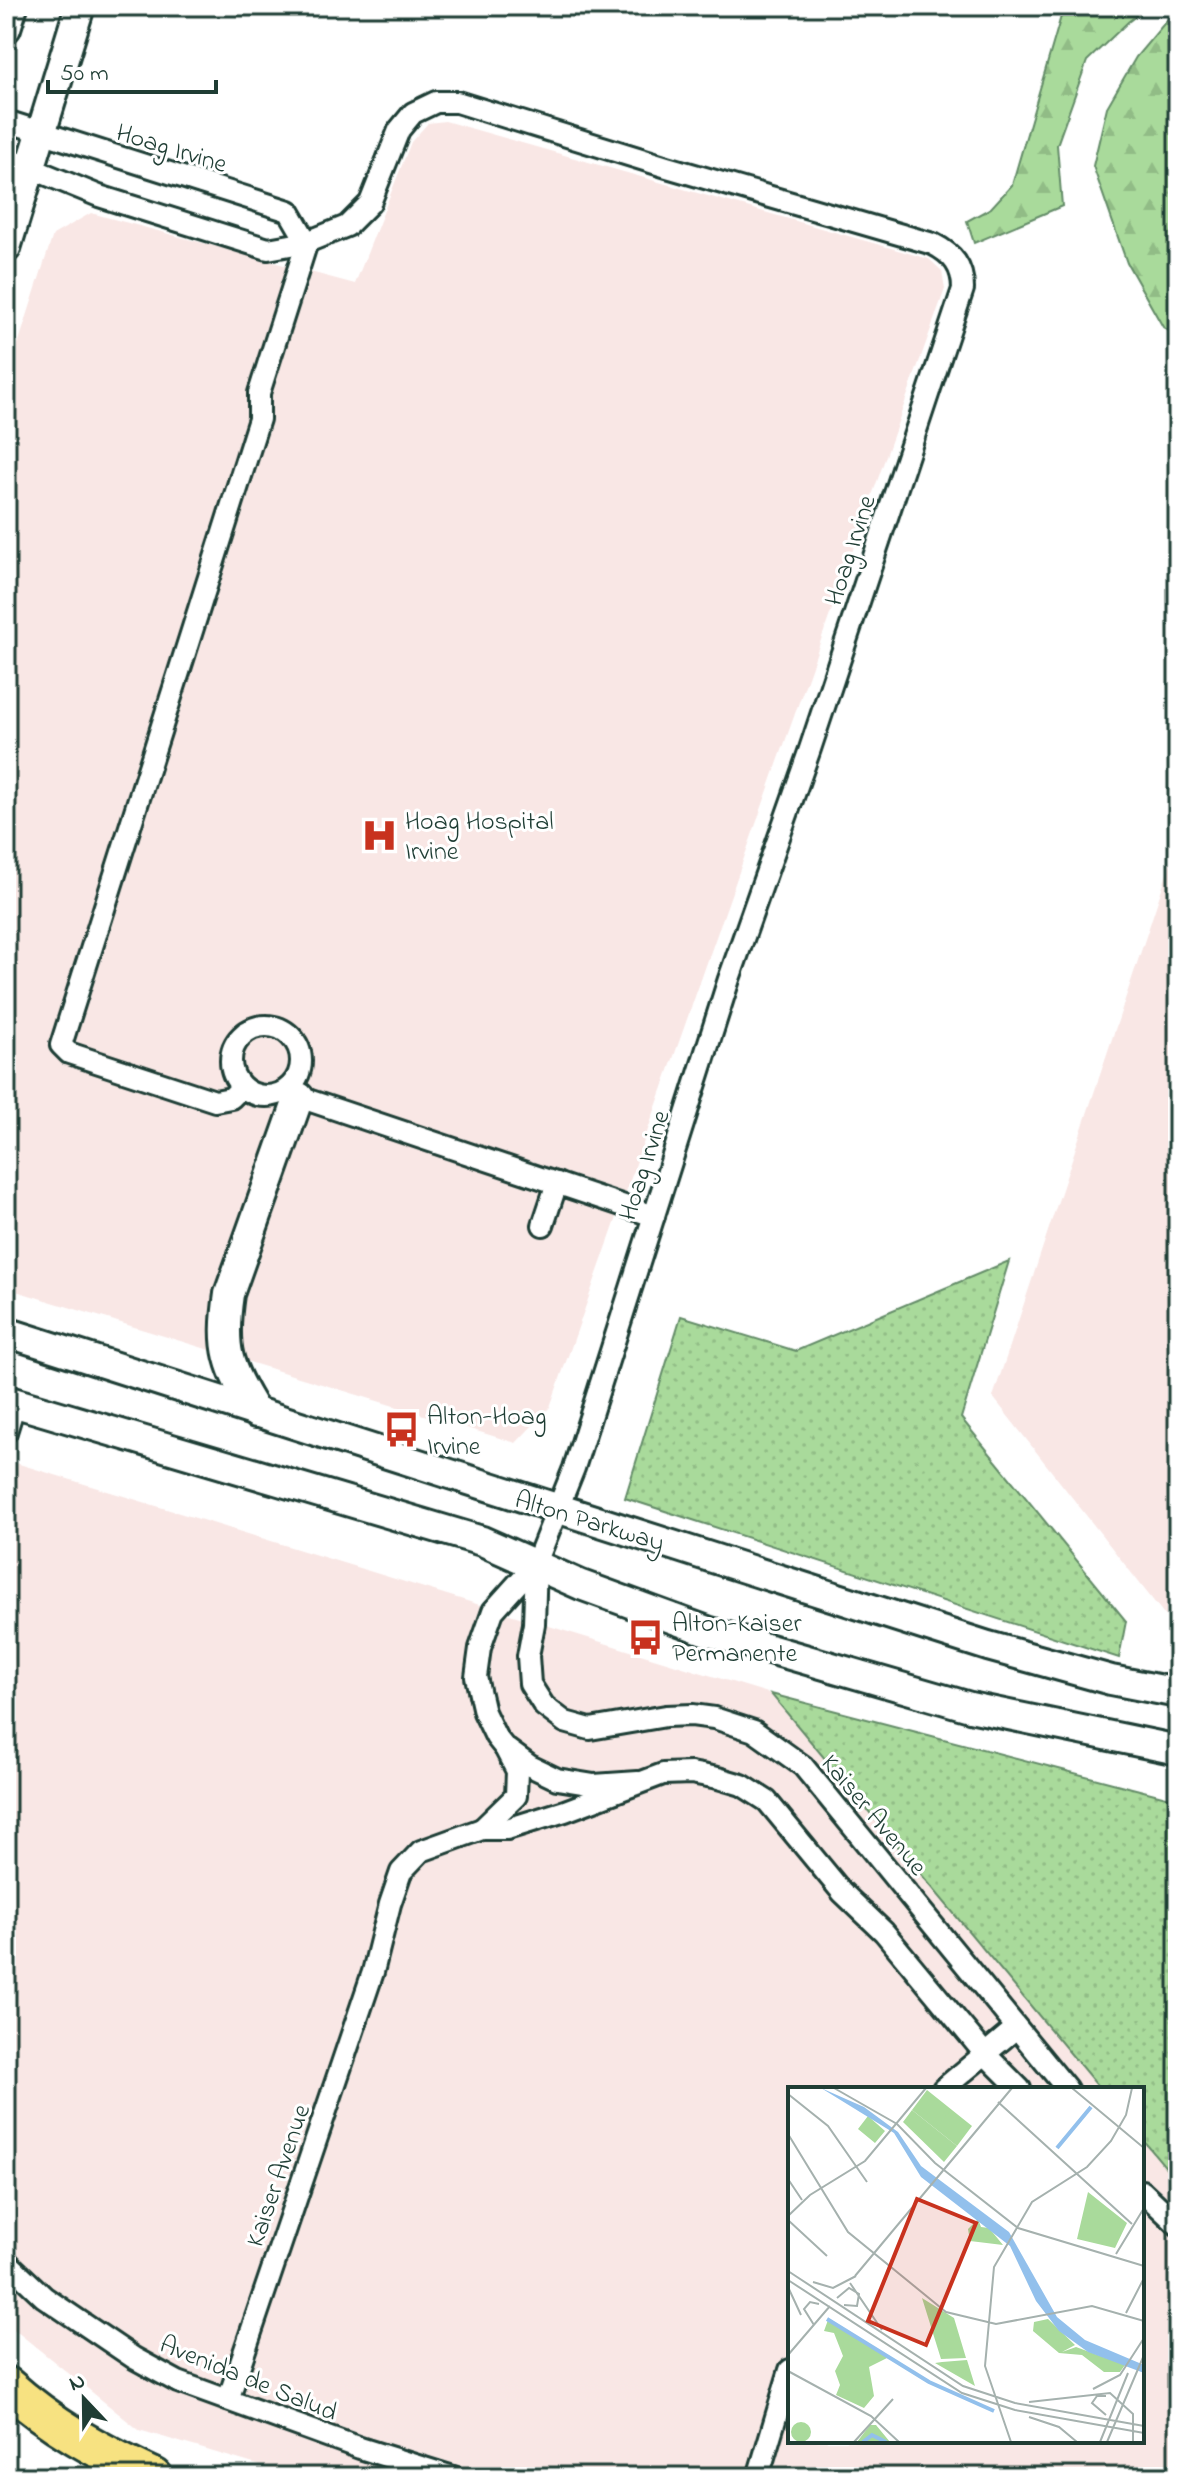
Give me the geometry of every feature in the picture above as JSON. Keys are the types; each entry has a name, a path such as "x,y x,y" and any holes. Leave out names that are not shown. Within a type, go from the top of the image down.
{"highway":[{"path":"6,2385 56,2427 154,2477"}],"main road":[{"path":"6,28 13,6"},
{"path":"6,248 18,163 40,134 80,6"},
{"path":"256,1413 231,1367 225,1344 225,1325 229,1294 292,1094"},
{"name":"Alton Parkway","path":"6,1332 988,1646 1096,1676 1178,1693"},
{"name":"Alton Parkway","path":"10,1402 482,1541 595,1590 707,1631 970,1707 1178,1750"}],"street":[{"name":"Hoag Irvine","path":"18,163 99,196 268,249 307,242 347,226 370,203 399,130 413,113 436,102 457,102 824,214 933,244 953,257 962,274 963,289 843,652 729,979 574,1468 536,1563"},
{"name":"Hoag Irvine","path":"6,121 289,211 307,242"},
{"path":"242,1087 231,1098 215,1101 69,1053 61,1045 259,419 259,393 307,242"},
{"path":"292,1094 299,1074 300,1051 287,1032 276,1027 252,1028 243,1034 235,1043 231,1066 242,1087 262,1096 292,1094 654,1216"},
{"path":"543,1225 557,1183"},
{"path":"6,1432 10,1402"},
{"name":"Kaiser Avenue","path":"482,1829 516,1796 517,1771 484,1712 476,1677 480,1648 493,1611 536,1563"},
{"name":"Kaiser Avenue","path":"536,1563 534,1624 528,1656 530,1684 544,1706 565,1722 590,1729 666,1716 714,1718 754,1731 803,1766 1065,2087"},
{"name":"Kaiser Avenue","path":"504,1747 530,1766 557,1779 594,1785 638,1782"},
{"name":"Kaiser Avenue","path":"228,2400 373,1972 401,1872 421,1851 482,1829 507,1829 663,1774 691,1773 742,1785 767,1801 842,1892 884,1932 985,2054 1018,2087"},
{"path":"945,2087 1016,2028"},
{"path":"1144,2193 1178,2225"},
{"name":"Avenida de Salud","path":"6,2261 44,2297 134,2358 178,2382 372,2452 453,2477"},
{"path":"758,2477 788,2377"}],"shaded area":[{"name":"Hoag Hospital Irvine","path":"445,121 929,259 942,271 945,289 550,1407 516,1443 6,1288 6,382 53,235 91,213 355,284 411,142 428,123"},
{"path":"1178,840 1178,1632 993,1397"},
{"path":"6,1460 771,1694 1098,2087 788,2087 788,2443 1144,2443 1144,2141 1178,2182 1178,2477 298,2477 139,2430 6,2321"}],"green space":[{"path":"1064,6 1149,6 1087,61 1057,145 1062,206 974,243 967,221 991,208 1012,185"},
{"path":"1178,7 1178,337 1163,327 1127,263 1093,166 1107,107 1136,57"},
{"path":"1009,1261 961,1418 1126,1621 1119,1658 625,1498 681,1316 796,1351"},
{"path":"771,1694 1178,1800 1178,2182 1144,2141 1144,2087 1098,2087"}],"place":[{"name":"Hoag Hospital Irvine","path":"379,835"},
{"name":"Alton-Hoag Irvine","path":"401,1430"},
{"name":"Alton-Kaiser Permanente","path":"646,1637"}]}
